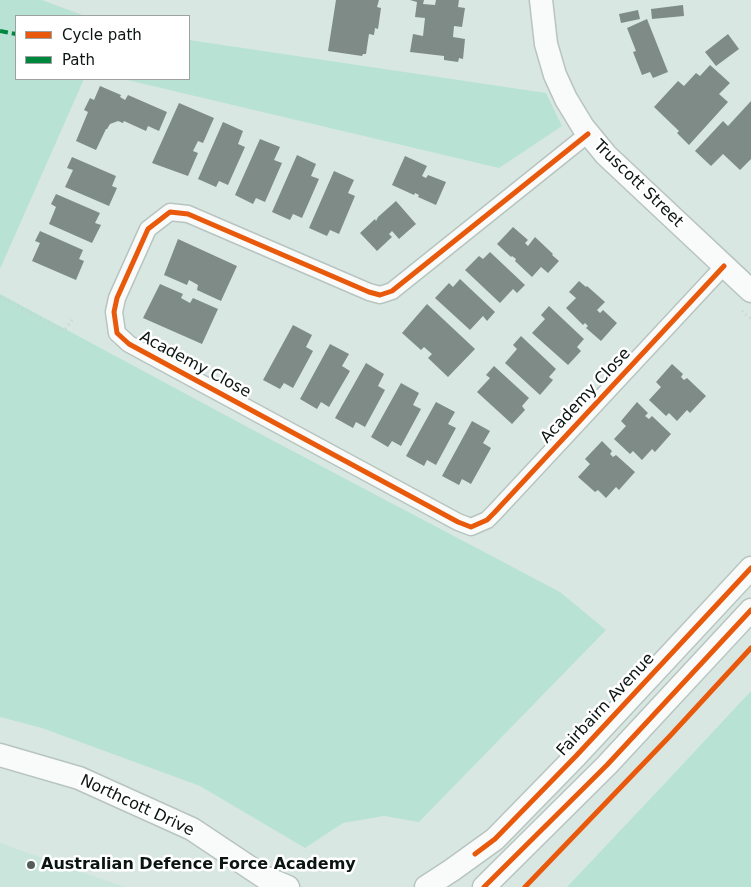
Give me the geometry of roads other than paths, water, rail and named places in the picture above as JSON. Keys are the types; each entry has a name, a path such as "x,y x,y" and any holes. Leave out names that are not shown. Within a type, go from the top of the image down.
{"main road":[{"name":"Truscott Street","path":"541,0 546,44 555,75 569,104 588,134 599,148 751,291"},
{"name":"Fairbairn Avenue","path":"426,887 495,839 576,756 751,568"},
{"path":"484,887 607,765 751,610"},
{"name":"Northcott Drive","path":"0,755 79,778 192,829 268,882 288,887"}],"street":[{"name":"Academy Close","path":"588,134 392,292 380,295 369,292 188,214 170,212 148,229 117,298 114,312 117,333 137,349 458,522 471,527 487,520 494,513 724,266"}],"place":[{"name":"Australian Defence Force Academy","path":"31,865"}]}
